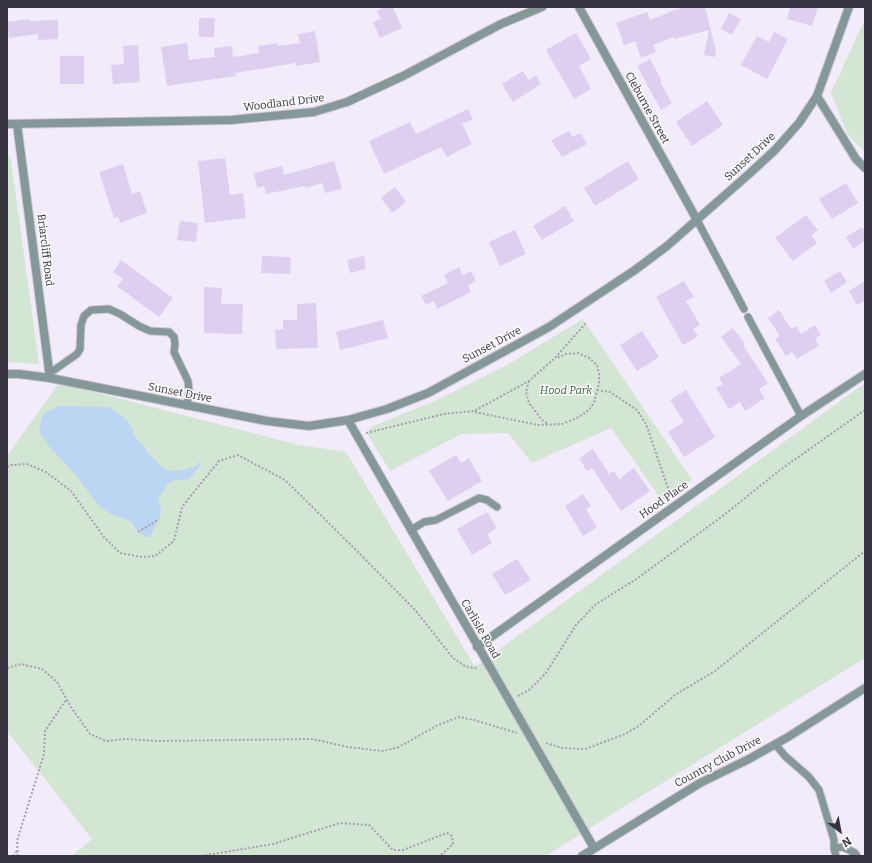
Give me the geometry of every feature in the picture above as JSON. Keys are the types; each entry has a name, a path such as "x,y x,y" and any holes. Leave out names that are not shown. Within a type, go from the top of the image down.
{"street":[{"name":"Woodland Drive","path":"7,124 231,120 314,112 328,109 428,64 501,24 542,7"},
{"name":"Cleburne Street","path":"579,7 696,220"},
{"name":"Sunset Drive","path":"7,374 50,376 187,406 267,421 309,426 348,420 387,409 428,393 549,327 635,270 667,246 775,150 799,123 817,96 849,7"},
{"path":"817,96 856,159 865,168"},
{"name":"Briarcliff Road","path":"17,124 50,376"},
{"name":"Hood Place","path":"477,647 801,416 865,374"},
{"name":"Carlisle Road","path":"348,420 477,647 594,848"},
{"name":"Country Club Drive","path":"582,856 700,783 749,759 865,688"}],"lane":[{"path":"696,220 744,309"},
{"path":"50,376 77,354 80,349 81,324 84,316 91,310 109,310 120,314 138,326 150,331 169,332 174,337 174,352 188,380 189,391 187,406"},
{"path":"748,317 801,416"},
{"path":"411,530 424,522 436,520 479,498 487,500 497,507"},
{"path":"775,744 785,756 809,776 819,790 834,840 836,856"},
{"path":"834,848 843,847 855,853 857,856"}],"path":[{"path":"474,411 529,381 555,358 586,323"},
{"path":"357,436 444,414 474,411 538,425 562,424 579,417 589,410 594,403 598,390 599,374 597,365 589,358 578,353 566,354 555,358"},
{"path":"529,381 526,392 528,403 542,420 549,424"},
{"path":"598,390 610,392 637,410 646,424 674,506"},
{"path":"509,701 529,690 546,673 576,625 596,604 641,575 724,515 780,470 865,410"},
{"path":"7,467 11,465 27,464 46,472 71,491 104,537 120,553 142,557 155,556 174,541 182,507 219,461 238,455 285,480 416,612 453,658 466,667 475,668 487,663"},
{"path":"138,532 158,520"},
{"path":"7,668 21,664 42,669 57,682 90,734 106,741 125,739 158,741 312,739 348,747 383,751 399,747 438,725 459,717 474,720 562,748 585,749 625,734 640,725 675,696 715,671 865,551"},
{"path":"18,856 17,842 44,754 45,731 67,699"},
{"path":"201,856 274,844 340,822 369,825 392,850 403,850 447,833 452,836 452,844 440,856"},
{"path":"13,856 18,850"}],"green space":[{"path":"865,19 865,152 848,135 831,93"},
{"path":"7,154 11,160 39,364 7,362"},
{"name":"Hood Park","path":"583,319 692,480 662,501 611,428 532,463 508,433 462,434 390,471 368,435 368,430 371,427 439,399 507,365"},
{"path":"59,383 299,445 346,452 475,667 865,383 865,658 546,856 72,856 92,839 7,731 7,456"}],"water":[{"path":"58,406 110,407 127,420 133,430 133,434 149,455 166,470 176,471 186,469 196,466 199,462 201,465 189,479 174,480 168,484 158,499 161,510 160,517 150,537 146,537 135,529 132,522 111,514 100,507 76,475 48,445 39,431 43,414"}],"building":[{"path":"385,7 393,7 402,28 380,38 373,22 381,18 377,11"},
{"path":"686,7 705,7 716,51 715,57 704,55 709,30 674,39 674,37 653,45 656,52 641,58 635,41 624,45 616,23 647,12 650,20 668,12"},
{"path":"790,7 818,7 812,26 787,19"},
{"path":"729,13 741,19 732,35 721,29"},
{"path":"199,18 215,18 214,37 199,37"},
{"path":"29,19 29,21 58,20 58,39 38,40 38,34 9,38 7,22"},
{"path":"315,31 320,62 296,66 296,63 235,73 236,76 167,86 161,47 187,43 189,60 215,57 214,48 232,46 233,57 259,53 258,46 278,43 278,46 300,43 298,34"},
{"path":"774,32 788,39 767,79 741,65 757,36 769,42"},
{"path":"576,33 591,59 579,66 591,89 574,99 546,50"},
{"path":"138,45 140,82 113,84 111,65 124,64 123,46"},
{"path":"60,56 84,56 84,84 60,84"},
{"path":"650,59 662,81 660,82 672,103 661,110 637,66"},
{"path":"523,71 529,80 536,75 541,84 513,102 502,84"},
{"path":"707,101 723,125 692,146 676,122"},
{"path":"468,109 473,119 462,124 472,144 447,157 441,147 384,174 369,141 410,122 416,134"},
{"path":"569,131 573,137 580,133 587,144 562,157 551,140"},
{"path":"225,158 230,195 243,193 246,218 205,223 198,161"},
{"path":"334,161 342,189 325,193 322,183 305,188 305,186 266,194 264,186 257,188 254,173 282,166 284,175"},
{"path":"628,161 639,179 595,206 584,188"},
{"path":"123,164 132,194 140,191 147,213 120,223 118,217 114,218 99,172"},
{"path":"846,183 858,203 832,219 819,199"},
{"path":"395,187 406,202 392,213 381,198"},
{"path":"565,206 574,221 542,240 533,226"},
{"path":"806,215 818,230 811,235 817,243 793,261 775,238"},
{"path":"180,221 198,223 196,242 177,240"},
{"path":"862,227 865,232 865,241 853,249 846,237"},
{"path":"515,230 526,254 500,266 489,242"},
{"path":"262,256 291,257 290,274 261,273"},
{"path":"364,256 366,269 350,273 347,260"},
{"path":"121,260 173,298 159,317 117,286 123,279 113,272"},
{"path":"459,267 463,275 471,271 476,281 468,285 471,292 437,309 434,301 426,305 421,296 448,283 444,275"},
{"path":"840,271 847,282 831,293 824,281"},
{"path":"684,281 694,297 686,301 700,325 693,329 698,336 683,345 656,297"},
{"path":"865,281 865,301 857,305 849,291"},
{"path":"204,287 222,288 221,304 243,304 242,334 204,333"},
{"path":"316,303 318,348 276,349 275,330 283,329 283,320 297,320 297,304"},
{"path":"779,310 791,329 796,326 801,334 815,325 821,335 815,338 819,346 797,359 792,352 786,356 775,339 780,336 768,318"},
{"path":"383,320 388,338 340,350 336,332"},
{"path":"733,328 745,344 743,345 768,383 759,389 765,398 745,411 740,402 729,409 716,388 723,384 719,378 741,364 721,337"},
{"path":"642,331 659,357 637,371 620,345"},
{"path":"686,390 715,437 684,457 668,432 684,422 670,400"},
{"path":"593,449 609,474 614,471 619,479 634,468 650,491 621,511 592,468 587,471 579,458"},
{"path":"456,455 461,463 469,458 482,481 448,501 429,471"},
{"path":"583,494 591,506 586,509 597,527 583,536 565,506"},
{"path":"487,512 497,528 487,534 492,543 472,555 457,529"},
{"path":"517,559 531,580 505,595 492,574"}]}
